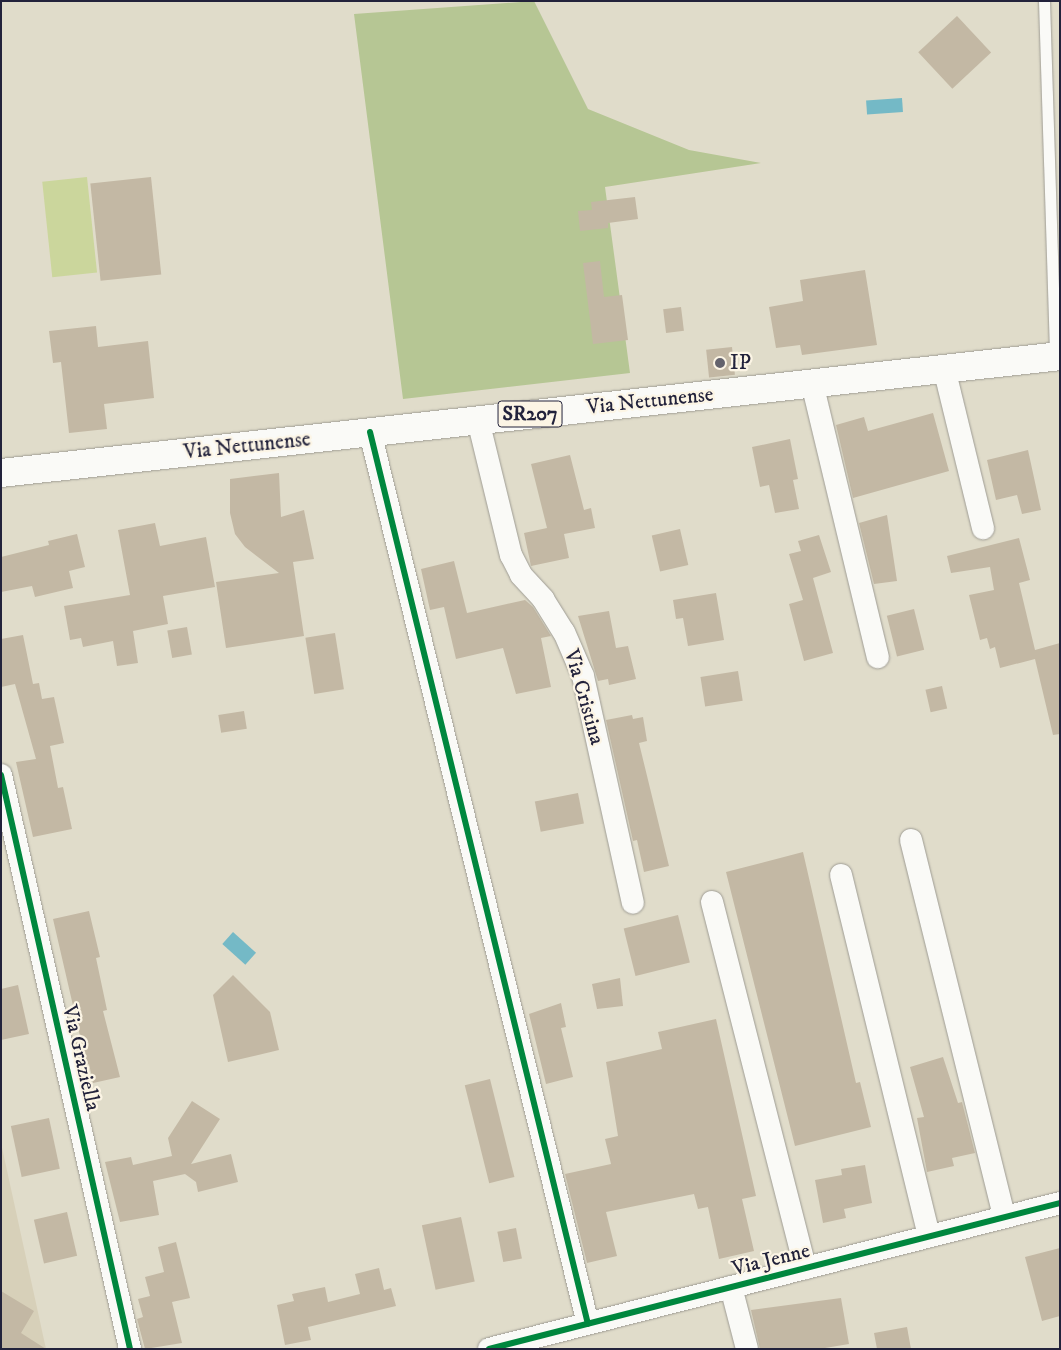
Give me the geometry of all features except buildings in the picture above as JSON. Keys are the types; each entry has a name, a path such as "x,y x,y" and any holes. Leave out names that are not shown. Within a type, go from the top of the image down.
{"main road":[{"name":"Via Nettunense","path":"1,473 1057,356"}],"street":[{"path":"944,368 983,528"},
{"path":"812,383 878,657"},
{"name":"Via Cristina","path":"478,420 511,555 521,575 560,626 583,676 633,903"},
{"path":"370,432 588,1324"},
{"name":"Via Graziella","path":"1,775 130,1349"},
{"path":"910,840 1004,1217"},
{"path":"840,875 929,1236"},
{"path":"712,902 805,1268"},
{"name":"Via Jenne","path":"490,1349 1060,1203"},
{"path":"731,1287 747,1349"}],"lane":[{"path":"1044,1 1057,356"}],"shaded area":[{"path":"1,1143 46,1349 1,1349"}],"green space":[{"path":"534,1 588,109 689,150 761,163 605,187 630,373 403,399 354,14"},
{"path":"87,177 97,272 52,277 42,182"}],"water":[{"path":"902,98 903,112 867,114 866,101"},
{"path":"233,932 256,953 245,965 222,944"}],"cycle path":[{"path":"370,432 588,1324"},
{"path":"1,775 130,1349"},
{"path":"489,1349 1060,1203"}],"place":[{"name":"IP","path":"720,363"}]}
